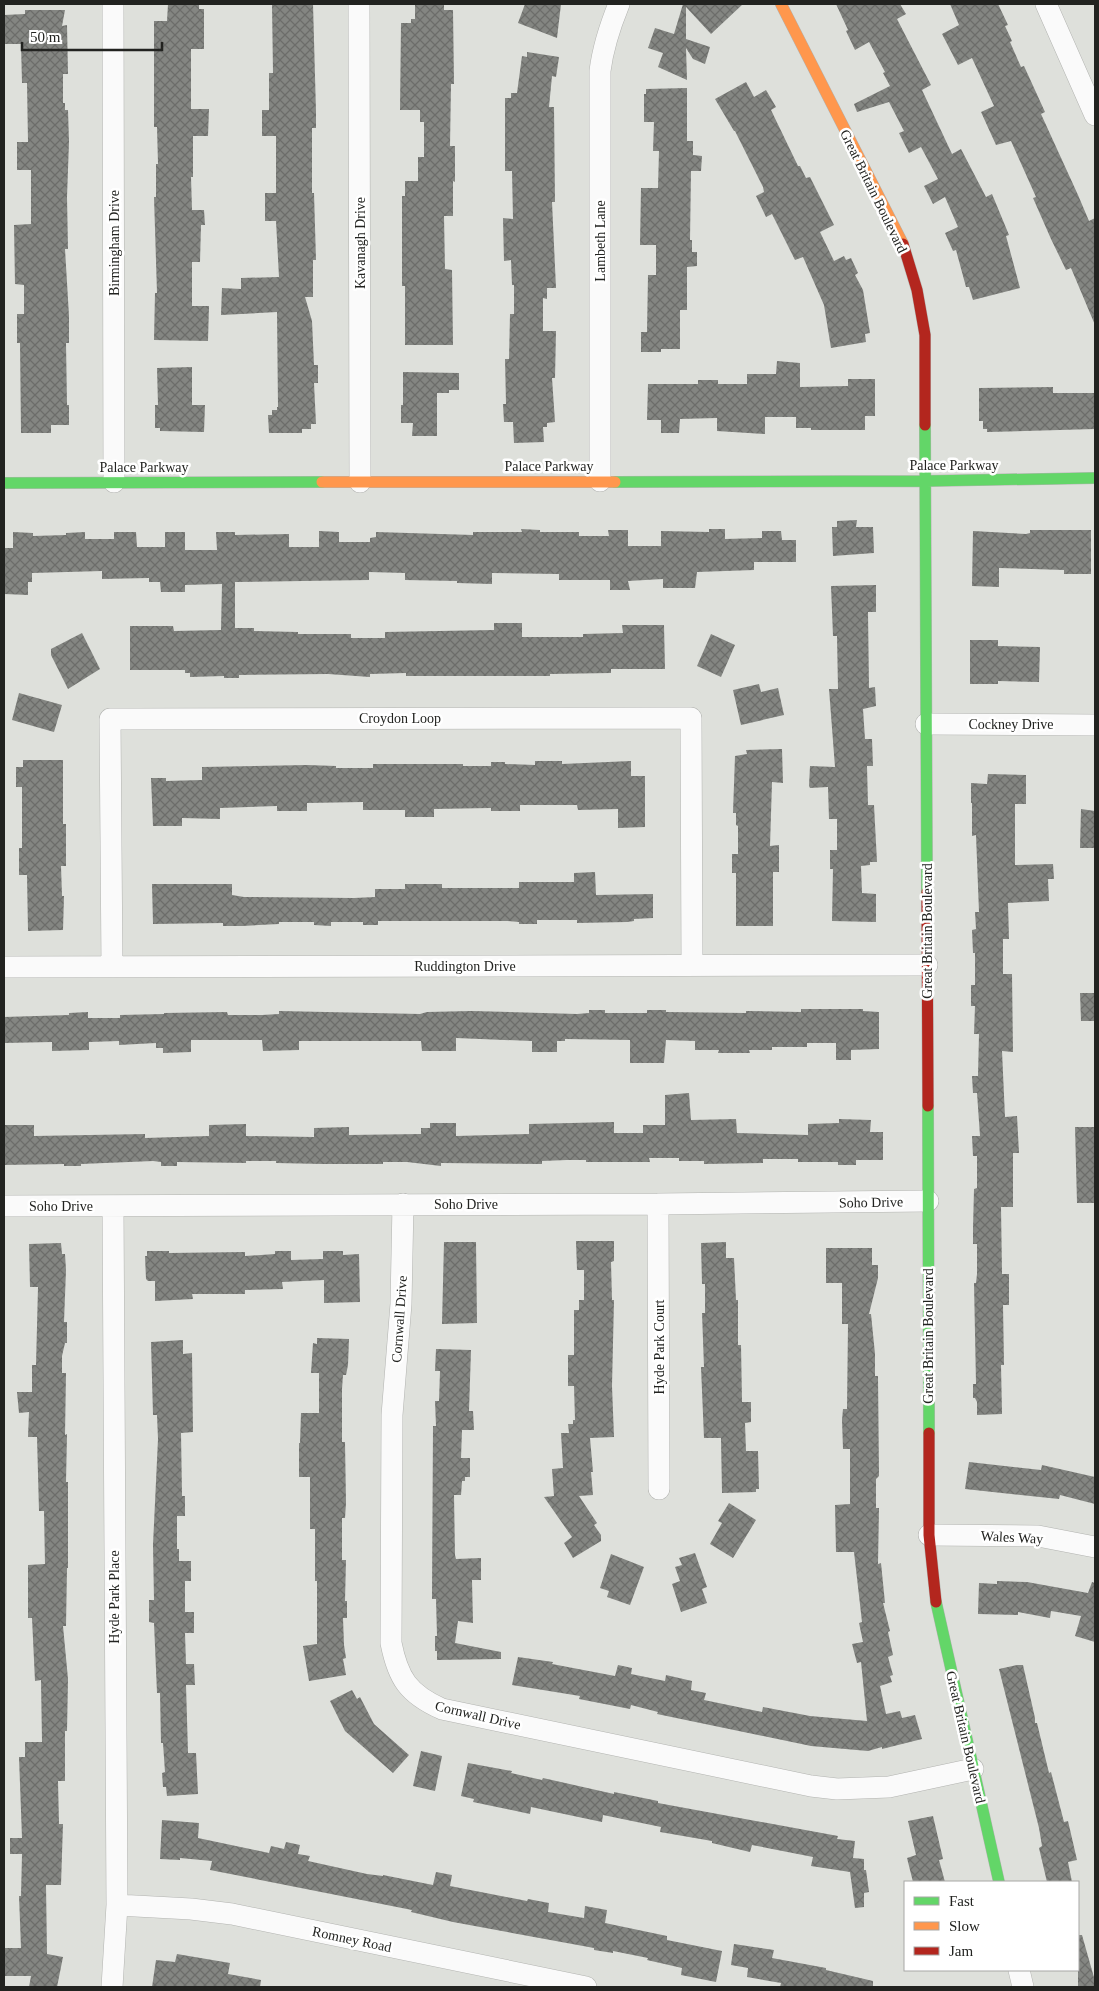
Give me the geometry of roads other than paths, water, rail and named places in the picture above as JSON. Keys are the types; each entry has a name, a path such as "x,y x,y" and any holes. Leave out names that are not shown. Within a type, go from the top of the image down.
{"street":[{"name":"Birmingham Drive","path":"112,4 114,482"},
{"name":"Kavanagh Drive","path":"359,4 360,482"},
{"name":"Lambeth Lane","path":"600,481 600,71 607,33 620,4"},
{"name":"Great Britain Boulevard","path":"781,4 903,245 917,290 924,335 929,1535 934,1593 999,1881"},
{"path":"1046,4 1095,115"},
{"name":"Palace Parkway","path":"4,483 926,481 1095,478"},
{"name":"Croydon Loop","path":"112,967 110,719 691,718 692,965"},
{"name":"Cockney Drive","path":"926,724 1095,725"},
{"name":"Ruddington Drive","path":"4,967 927,965"},
{"name":"Soho Drive","path":"4,1206 928,1202"},
{"name":"Cornwall Drive","path":"403,1204 401,1304 392,1423 391,1643 396,1664 403,1681 413,1692 427,1702 442,1709 811,1786 837,1789 890,1787 973,1769"},
{"name":"Hyde Park Court","path":"658,1204 659,1489"},
{"name":"Hyde Park Place","path":"112,1987 117,1905 113,1206"},
{"name":"Wales Way","path":"929,1535 1038,1536 1095,1547"},
{"name":"Romney Road","path":"117,1905 191,1909 232,1914 586,1987"},
{"path":"1019,1971 1023,1987"}]}
